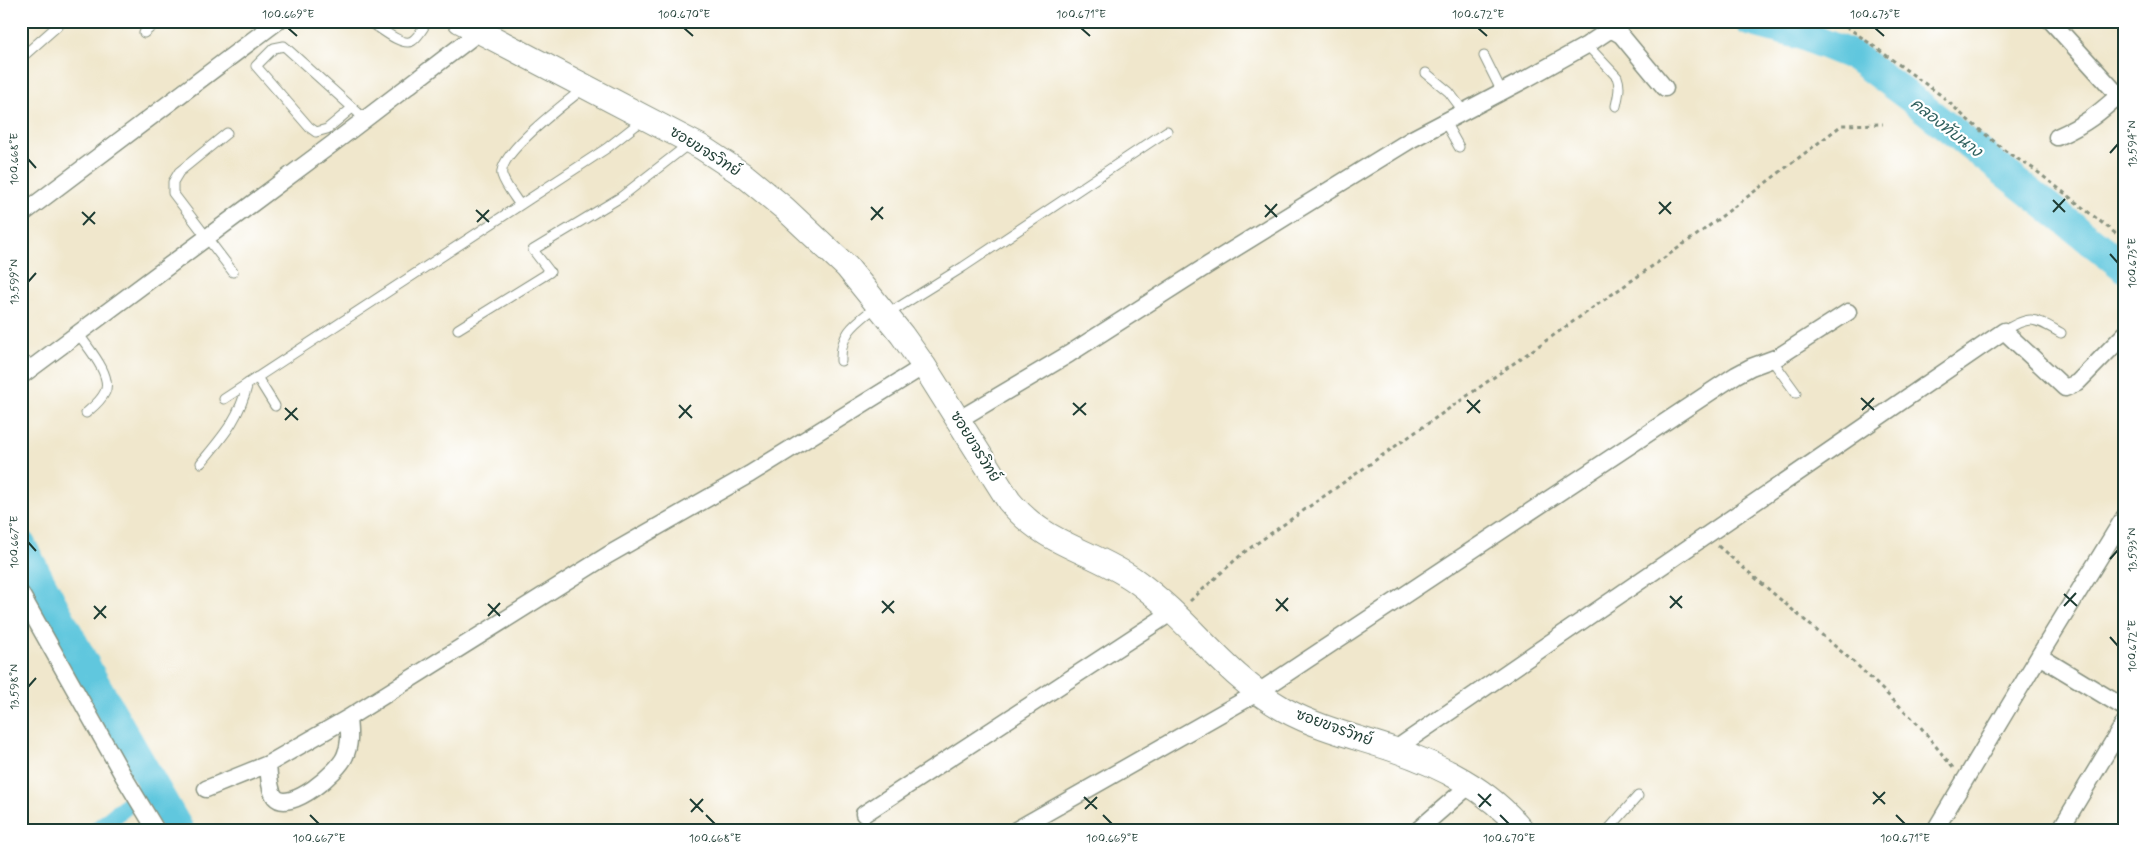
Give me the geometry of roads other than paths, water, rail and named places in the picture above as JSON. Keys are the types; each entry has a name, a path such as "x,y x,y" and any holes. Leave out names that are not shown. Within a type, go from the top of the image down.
{"street":[{"path":"21,215 278,21"},
{"path":"2051,21 2122,93 2098,115 2058,137"},
{"path":"21,376 28,362 78,333 365,119 470,26"},
{"name":"ซอยขจรวิทย์","path":"470,26 692,142 745,176 784,208 847,267 882,310 924,366 1009,501 1022,517 1053,539 1115,568 1136,582 1174,614 1258,693 1286,710 1316,724 1394,750 1471,784 1508,813 1522,830"},
{"path":"958,420 1069,354 1216,260 1404,144 1587,45 1608,31 1614,31 1621,35 1665,88"},
{"path":"1016,830 1258,693 1736,375 1772,360 1848,312"},
{"path":"1394,750 2004,331 2066,388 2076,383 2125,334"},
{"path":"206,789 268,764 348,718 608,555 750,474 924,366"},
{"path":"1935,830 2125,516"},
{"path":"24,605 156,830"},
{"path":"864,814 1174,614"},
{"path":"2039,656 2125,708"},
{"path":"268,764 272,791 281,802 290,801 318,785 339,767 346,755 350,740 348,718"},
{"path":"2060,830 2125,722"},
{"path":"1418,830 1471,784"}],"lane":[{"path":"21,58 63,21"},
{"path":"144,33 158,21"},
{"path":"369,21 403,42 411,42 428,21"},
{"path":"1587,45 1617,77 1620,84 1616,106"},
{"path":"351,109 327,128 316,132 308,127 256,66 274,48 284,46 351,109 365,119"},
{"path":"1484,56 1502,92"},
{"path":"1426,73 1449,92 1464,112"},
{"path":"520,205 501,173 508,156 532,131 586,86"},
{"path":"224,398 607,148 646,117"},
{"path":"1445,122 1460,147"},
{"path":"841,361 840,348 844,337 853,325 964,267 1167,131"},
{"path":"227,133 179,172 173,182 173,193 234,272"},
{"path":"458,329 550,272 533,250 621,197 692,142"},
{"path":"2004,331 2026,319 2034,319 2060,333"},
{"path":"78,333 104,372 107,383 105,392 99,401 86,413"},
{"path":"1772,360 1796,393"},
{"path":"257,377 275,406"},
{"path":"201,463 232,426 243,401 248,383"},
{"path":"1608,830 1638,796"}],"waterway":[{"name":"คลองทับนาง","path":"1749,21 1802,35 1854,56 1916,102 2125,268"},
{"path":"21,545 93,680 179,830"},
{"path":"97,830 153,784"}]}
